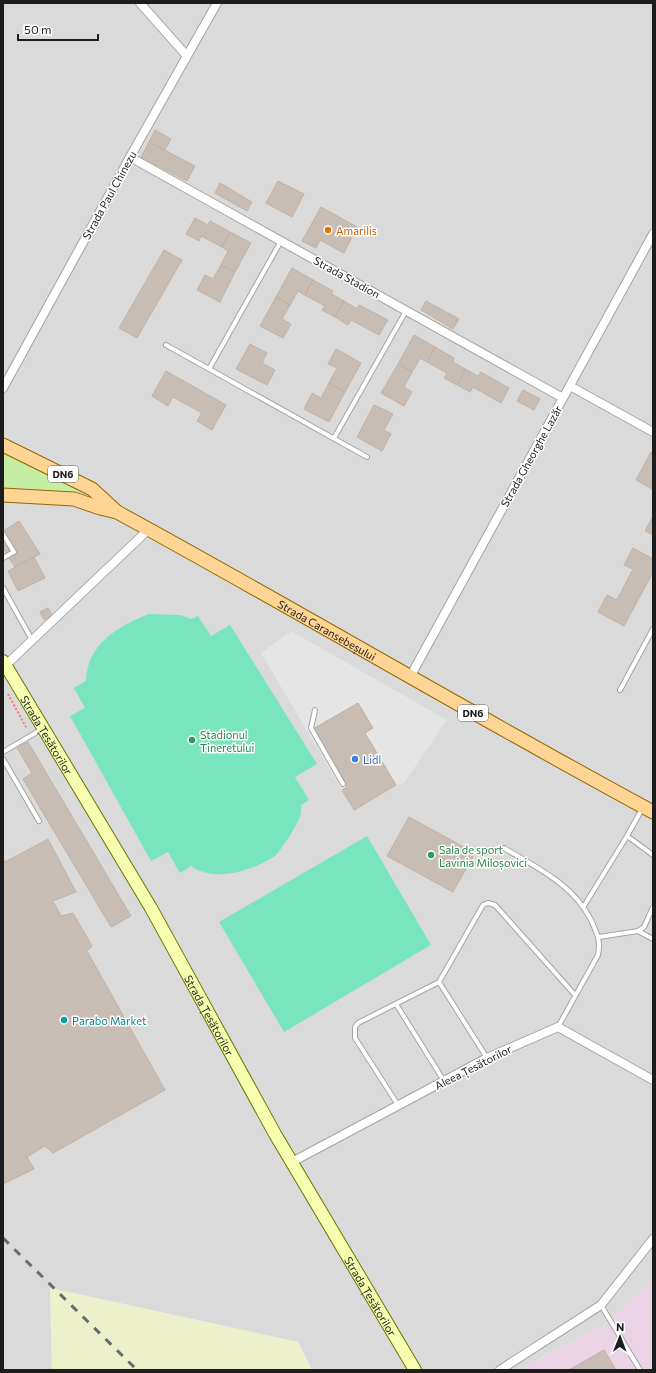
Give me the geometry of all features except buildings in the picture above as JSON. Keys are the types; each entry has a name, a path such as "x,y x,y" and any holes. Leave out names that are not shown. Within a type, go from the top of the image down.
{"main road":[{"name":"Strada Caransebeșului","path":"3,445 92,489 117,512 150,529 494,725 648,809"},
{"name":"DN6","path":"3,495 74,499 117,512"},
{"name":"Strada Țesătorilor","path":"4,663 151,908 292,1162 415,1370"}],"street":[{"path":"140,3 187,56"},
{"name":"Strada Paul Chinezu","path":"3,388 130,157 217,3"},
{"name":"Strada Stadion","path":"130,157 563,398"},
{"name":"Strada Gheorghe Lazăr","path":"410,677 653,234"},
{"path":"570,386 653,432"},
{"path":"4,663 32,641 150,529"},
{"path":"558,1027 653,1080"},
{"name":"Aleea Țesătorilor","path":"292,1162 487,1058 558,1027"},
{"path":"500,1370 601,1305 653,1239"}],"lane":[{"path":"209,369 281,241"},
{"path":"334,438 406,310"},
{"path":"166,345 367,457"},
{"path":"3,534 14,552 3,558"},
{"path":"3,588 32,641"},
{"path":"620,690 653,629"},
{"path":"316,710 311,728 343,784"},
{"path":"3,752 43,728"},
{"path":"3,759 39,821"},
{"path":"584,906 627,836 648,809"},
{"path":"627,836 653,855"},
{"path":"504,848 554,878 584,906 599,937 600,946 598,955 558,1027"},
{"path":"398,1105 355,1038 355,1027 358,1023 439,982 483,905 492,903 575,995"},
{"path":"599,937 638,931 644,927 653,907"},
{"path":"638,931 653,939"},
{"path":"439,982 487,1058"},
{"path":"396,1004 444,1081"},
{"path":"601,1305 640,1370"}],"path":[{"path":"6,690 30,735"}],"shaded area":[{"path":"3,3 653,3 653,1280 603,1326 517,1370 312,1370 298,1342 50,1288 52,1370 3,1370"},
{"path":"291,631 447,720 404,783 396,785 365,733 373,728 358,703 313,730 347,787 342,790 261,653"},
{"path":"653,1280 653,1370 517,1370 603,1326"}],"green space":[{"path":"3,451 82,493 3,487"},
{"name":"Stadionul Tineretului","path":"149,614 180,615 192,619 198,616 211,636 230,625 317,764 295,777 309,800 301,805 299,821 275,856 256,866 233,873 211,874 191,866 180,873 168,852 151,861 70,716 85,708 74,688 86,681 88,668 98,647 106,638 126,624"},
{"path":"367,836 431,945 284,1032 219,922"},
{"path":"50,1288 298,1342 312,1370 52,1370"}],"railway":[{"path":"3,1238 137,1370"}],"place":[{"name":"Amarilis","path":"328,230"},
{"name":"Stadionul Tineretului","path":"192,740"},
{"name":"Lidl","path":"355,759"},
{"name":"Sala de sport Lavinia Miloșovici","path":"431,855"},
{"name":"Parabo Market","path":"64,1020"}]}
